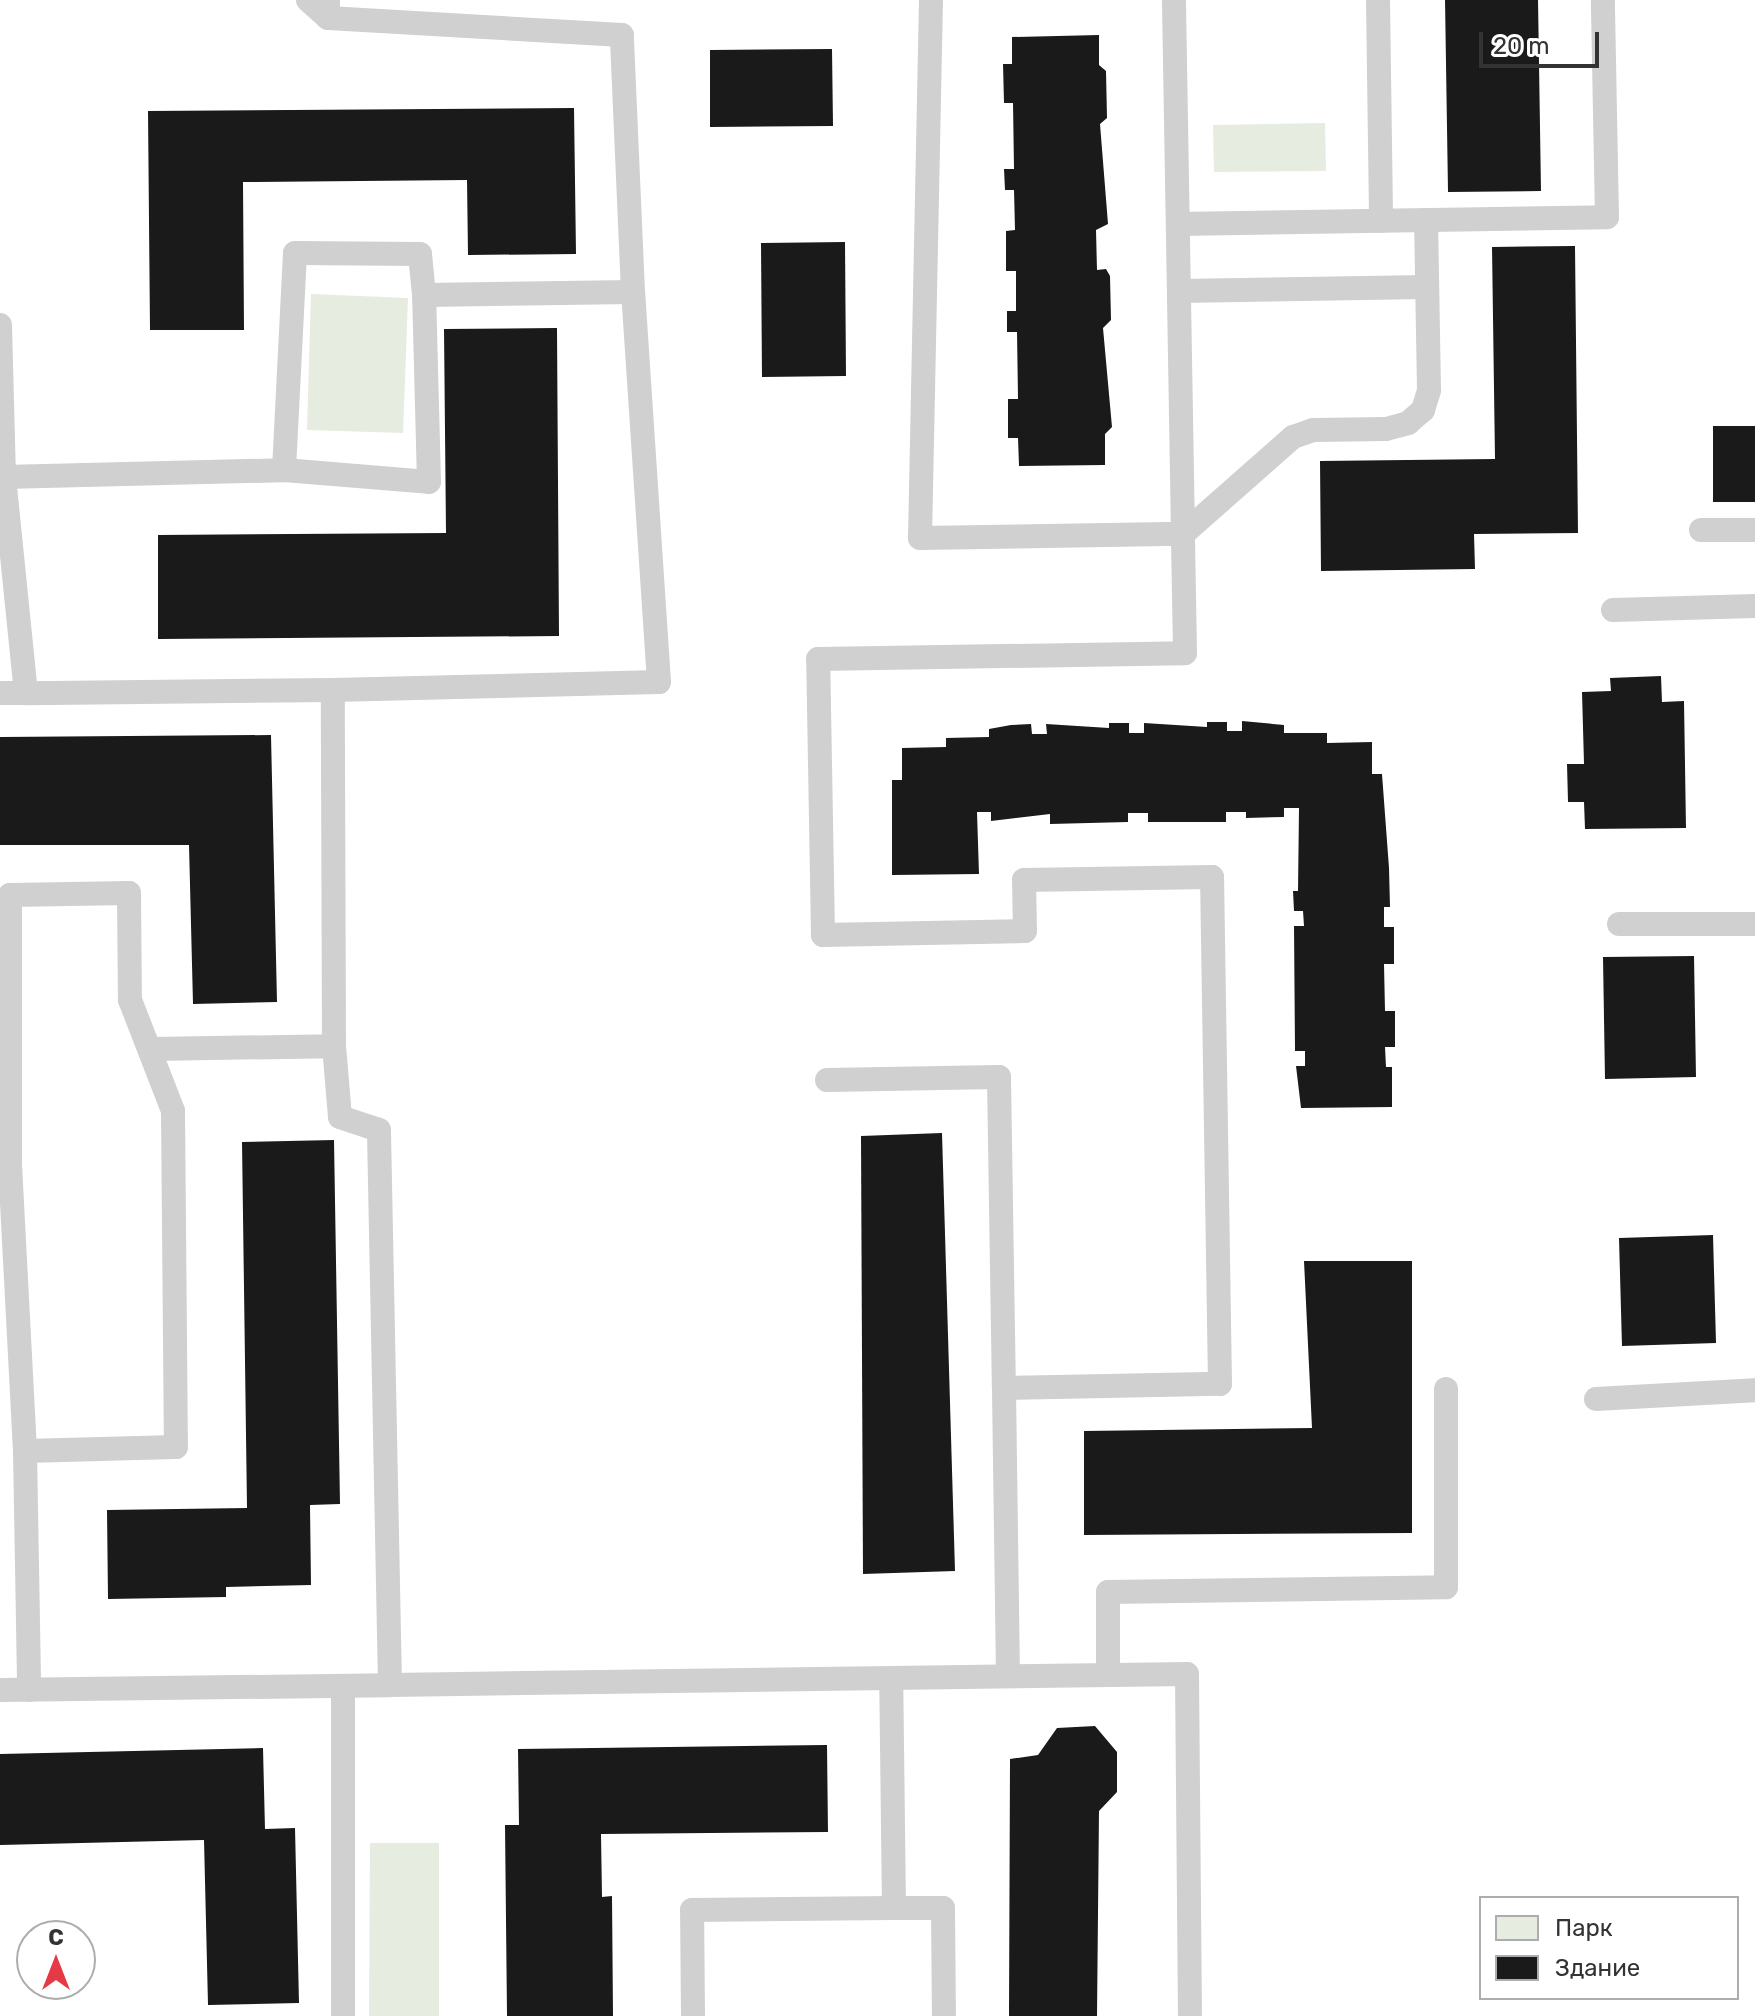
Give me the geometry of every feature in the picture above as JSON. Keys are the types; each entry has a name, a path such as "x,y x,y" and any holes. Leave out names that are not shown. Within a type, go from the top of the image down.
{"lane":[{"path":"0,693 333,690 659,682 633,292 622,35 328,9 308,0"},
{"path":"931,0 920,538 1183,534 1293,437 1313,430 1386,429 1408,423 1423,410 1429,390 1426,220"},
{"path":"1004,1388 1220,1384 1212,877 1024,880 1025,931 823,935 818,659 1185,653 1174,0"},
{"path":"1378,0 1381,221"},
{"path":"1178,224 1607,217 1603,0"},
{"path":"4,477 284,470 429,482 420,254 295,253 284,470"},
{"path":"1179,291 1427,287"},
{"path":"424,295 633,292"},
{"path":"0,325 4,477 26,693"},
{"path":"1701,530 1755,530"},
{"path":"1613,610 1755,606"},
{"path":"333,690 334,1046 340,1117 379,1130 390,1685"},
{"path":"25,1451 176,1447 173,1111 152,1049 130,1000 129,893 10,895 5,1163 25,1451 29,1690"},
{"path":"1619,924 1755,924"},
{"path":"152,1049 334,1046"},
{"path":"827,1080 999,1077 1008,1676"},
{"path":"1108,1674 1108,1592 1446,1587 1446,1389"},
{"path":"1596,1399 1755,1390"},
{"path":"0,1690 1187,1674 1190,2016"},
{"path":"891,1678 894,1908"},
{"path":"343,1686 343,2016"},
{"path":"693,2016 692,1910 894,1908 943,1908 944,2016"}],"green space":[{"path":"1325,123 1326,171 1214,172 1213,125"},
{"path":"311,294 408,298 403,433 307,430"},
{"path":"370,1843 439,1843 439,2016 369,2016"}],"building":[{"path":"1445,0 1538,0 1541,191 1448,192"},
{"path":"1099,35 1099,65 1106,71 1107,118 1100,124 1108,224 1096,230 1097,270 1106,269 1110,276 1111,320 1103,328 1112,427 1105,434 1105,465 1019,466 1018,438 1008,438 1008,399 1018,399 1017,332 1007,332 1007,311 1016,311 1016,271 1006,271 1006,231 1015,230 1014,190 1005,190 1004,169 1014,169 1013,103 1004,103 1003,64 1012,64 1012,37"},
{"path":"832,49 833,126 710,127 710,50"},
{"path":"574,108 576,254 468,255 467,180 243,182 244,330 150,330 148,111"},
{"path":"845,242 846,376 762,377 761,243"},
{"path":"1575,246 1578,533 1474,534 1475,569 1321,571 1320,461 1495,459 1492,247"},
{"path":"557,328 559,636 158,639 158,535 446,533 444,329"},
{"path":"1713,426 1755,426 1755,502 1713,502"},
{"path":"1661,676 1662,702 1684,701 1686,828 1585,829 1584,802 1568,802 1567,764 1584,764 1582,692 1611,691 1610,678"},
{"path":"1242,721 1284,725 1284,733 1327,733 1327,743 1372,742 1372,774 1382,774 1389,868 1390,907 1384,907 1384,927 1394,927 1394,964 1384,964 1385,1011 1395,1011 1395,1047 1385,1047 1386,1067 1392,1067 1392,1107 1301,1108 1296,1066 1305,1066 1305,1051 1295,1051 1294,926 1304,926 1303,911 1294,911 1293,891 1298,891 1299,808 1284,808 1284,817 1246,818 1246,812 1226,812 1226,822 1148,822 1148,813 1128,813 1128,822 1050,824 1050,814 991,821 991,812 977,812 979,874 892,875 892,780 902,780 902,748 946,747 946,738 989,737 989,729 1011,725 1031,724 1032,734 1047,734 1046,724 1109,728 1109,723 1129,723 1129,733 1144,733 1144,723 1207,727 1207,722 1227,722 1227,731 1242,731"},
{"path":"271,735 277,1002 193,1004 189,845 0,845 0,737"},
{"path":"1694,956 1696,1077 1605,1079 1603,957"},
{"path":"942,1133 955,1571 863,1574 861,1136"},
{"path":"334,1140 340,1504 310,1505 311,1585 226,1587 226,1597 108,1599 107,1510 247,1508 242,1142"},
{"path":"1713,1235 1716,1343 1622,1346 1619,1238"},
{"path":"1304,1261 1412,1261 1412,1533 1084,1535 1084,1431 1312,1428"},
{"path":"1095,1726 1117,1752 1117,1792 1099,1811 1097,2016 1009,2016 1010,1759 1038,1755 1057,1728"},
{"path":"827,1745 828,1832 601,1834 602,1897 612,1896 613,2016 507,2016 505,1825 519,1825 518,1749"},
{"path":"263,1748 265,1829 295,1828 299,2003 208,2005 204,1840 0,1845 0,1754"}]}
